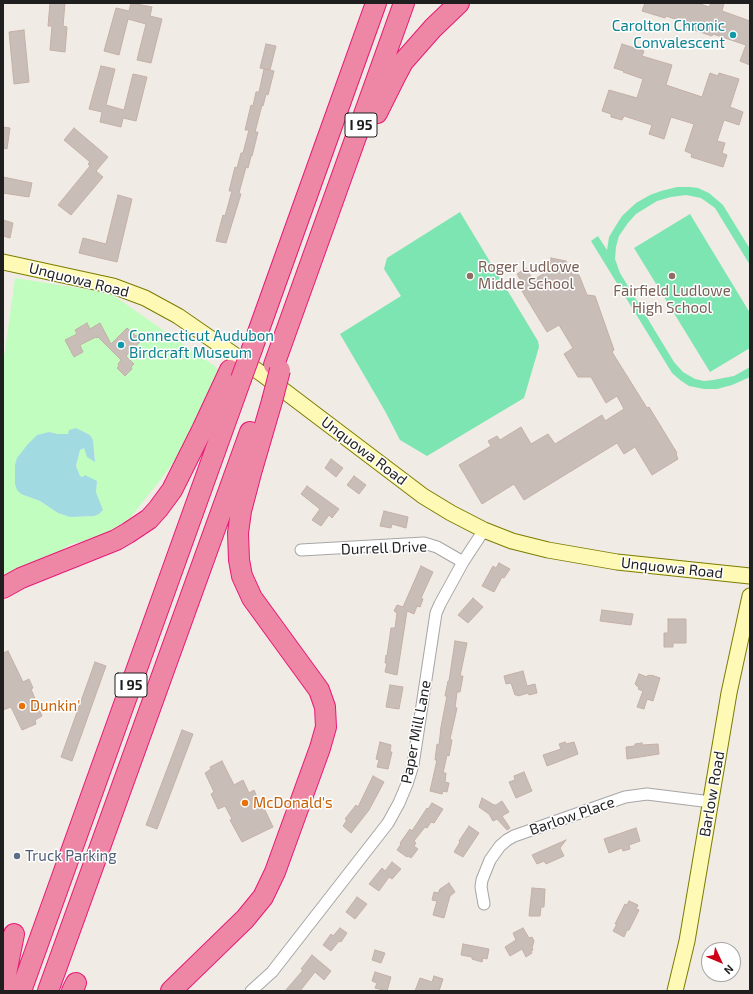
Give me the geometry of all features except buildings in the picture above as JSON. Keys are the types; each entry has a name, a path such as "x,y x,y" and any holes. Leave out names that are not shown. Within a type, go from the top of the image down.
{"highway":[{"path":"329,135 366,3"},
{"name":"I 95","path":"9,988 236,374 294,233 376,3"},
{"name":"I 95","path":"48,991 267,398 295,307 404,3"},
{"path":"317,246 396,75 411,52 459,3"},
{"path":"3,588 20,578 116,540 128,534 149,518 165,500 175,484 202,430 236,374"},
{"path":"171,991 245,919 270,886 320,748 326,727 327,717 319,690 252,598 242,576 239,560 238,533 267,398"},
{"path":"9,988 14,934"}],"street":[{"name":"Unquowa Road","path":"3,262 113,286 145,298 178,316 262,374 423,496 451,513 484,530 512,541 548,550 618,562 750,576"},
{"name":"Paper Mill Lane","path":"251,991 272,972 388,823 399,803 408,784 413,765 436,613 463,562 484,530"},
{"name":"Durrell Drive","path":"301,550 424,543 437,547 463,562"},
{"name":"Barlow Road","path":"675,991 687,941 730,692 750,596"},
{"name":"Barlow Place","path":"484,904 481,888 482,880 490,860 500,846 514,836 625,797 647,794 711,802"}],"green space":[{"path":"677,187 698,188 709,193 723,205 750,249 750,265 715,208 701,198 686,195 657,201 636,214 619,236 615,259 620,273 674,362 683,372 695,379 704,381 734,376 750,367 750,377 732,385 717,389 704,389 689,386 672,373 591,241 598,236 607,250 609,237 615,227 622,216 636,203 661,191"},
{"path":"460,212 538,341 539,347 524,398 427,456 400,440 385,411 340,334 401,296 384,269 387,258"},
{"path":"690,214 750,313 750,348 710,372 634,248"},
{"path":"15,278 110,293 220,370 183,450 130,518 95,539 71,544 51,556 29,566 3,574 3,365","holes":["76,428 90,435 93,440 95,459 87,456 85,447 80,450 76,467 80,476 97,481 96,492 103,510 99,514 94,516 70,517 58,513 40,501 21,494 15,484 15,465 49,432 68,434"]}],"water":[{"path":"76,428 90,435 93,440 95,462 87,457 84,448 80,450 76,466 80,476 83,477 85,475 97,481 96,492 103,510 94,516 70,517 58,513 40,501 21,494 17,490 15,484 15,465 17,458 37,435 49,432 68,434 69,430"}],"place":[{"name":"Carolton Chronic Convalescent","path":"733,35"},
{"name":"Roger Ludlowe Middle School","path":"470,276"},
{"name":"Fairfield Ludlowe High School","path":"672,276"},
{"name":"Connecticut Audubon Birdcraft Museum","path":"121,345"},
{"name":"Dunkin'","path":"22,706"},
{"name":"McDonald's","path":"245,803"},
{"name":"Truck Parking","path":"17,856"}]}
